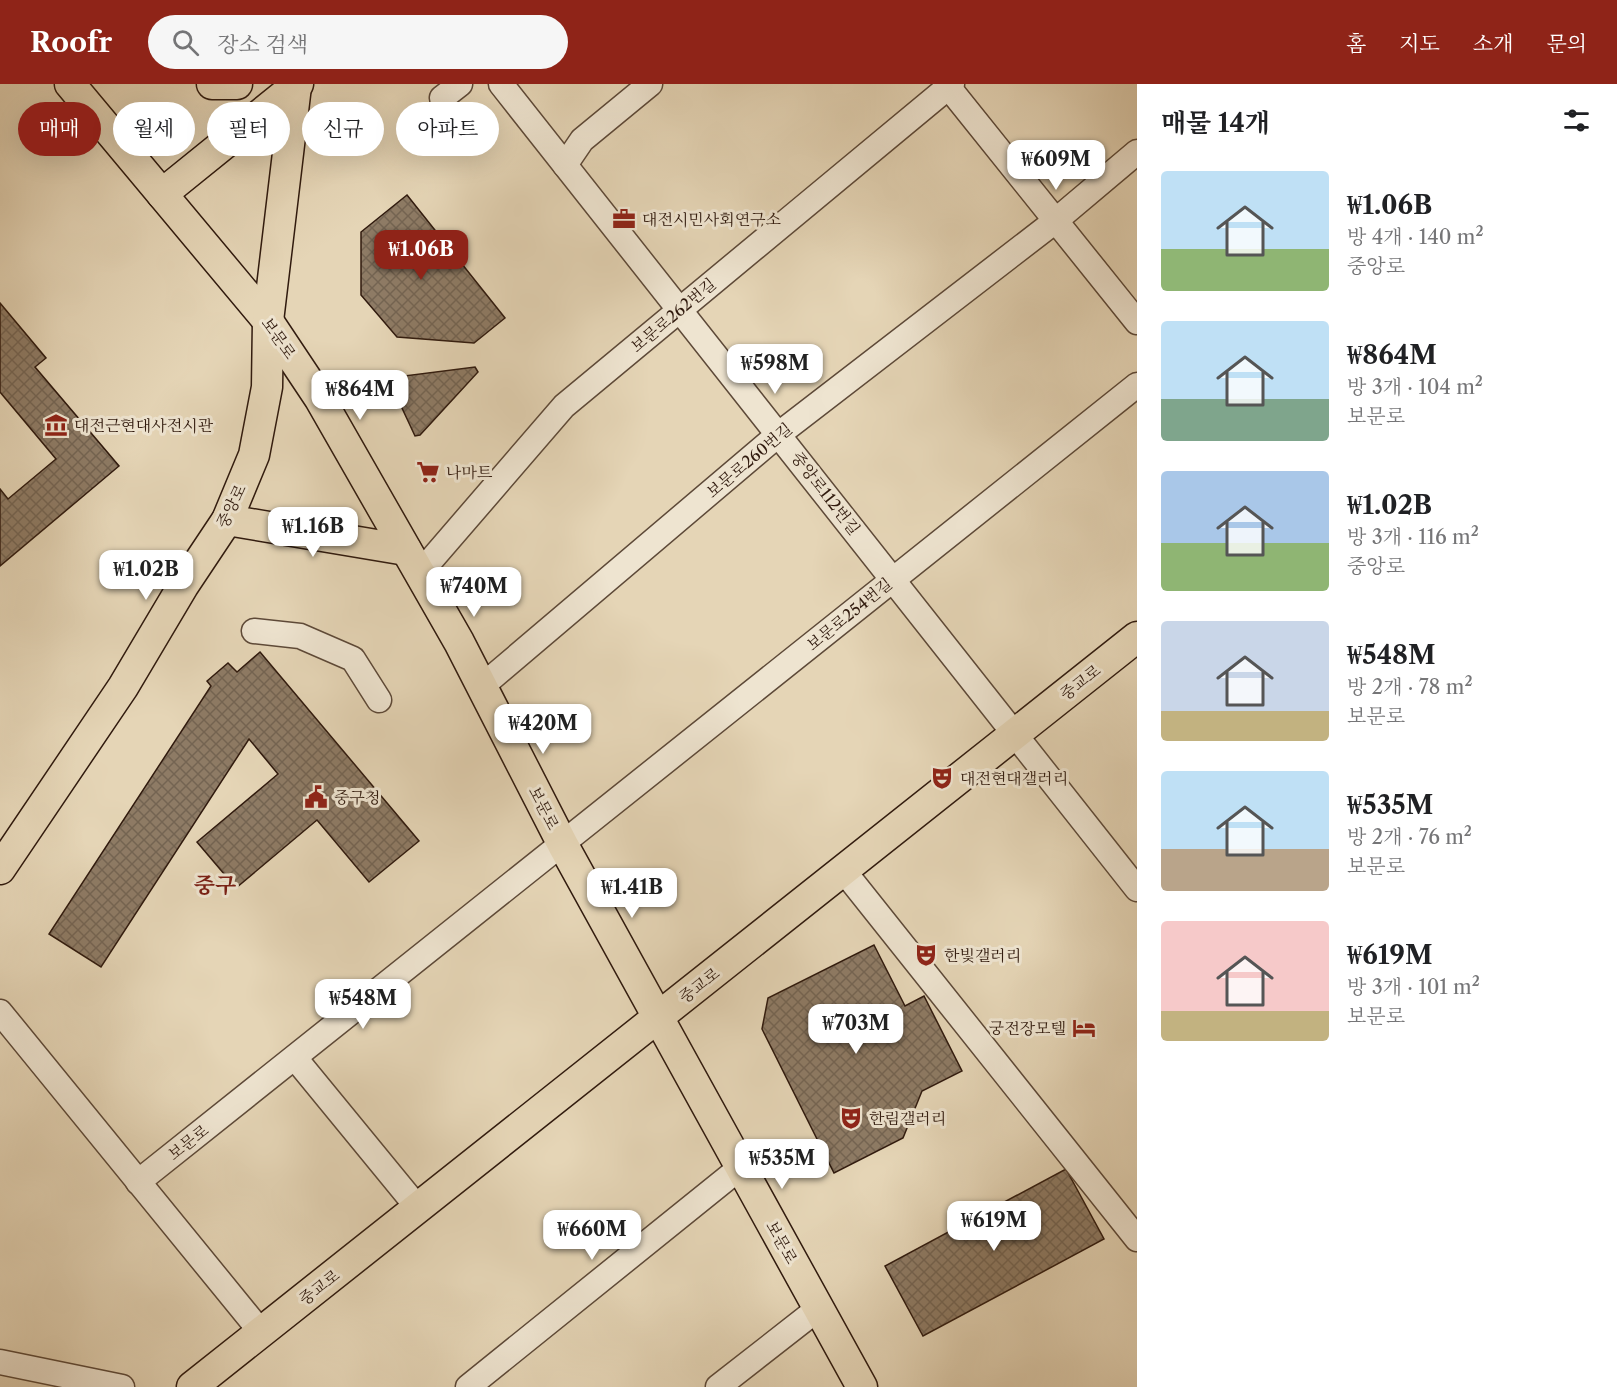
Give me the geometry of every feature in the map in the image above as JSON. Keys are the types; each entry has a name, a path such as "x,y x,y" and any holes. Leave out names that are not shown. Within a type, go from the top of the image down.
{"main road":[{"name":"보문로","path":"70,84 268,321 320,399 459,642 563,845 862,1387"},
{"path":"212,84 237,84"},
{"path":"162,194 289,85"},
{"name":"중앙로","path":"0,869 123,687 183,586 227,520 254,455 267,387 268,321 289,85"},
{"path":"227,520 413,562"},
{"name":"중교로","path":"192,1387 1137,637"}],"street":[{"name":"중앙로112번길","path":"501,84 1137,889"},
{"path":"565,165 582,140 650,84"},
{"path":"949,85 1054,222 1137,322"},
{"name":"보문로262번길","path":"413,562 564,406 949,85"},
{"name":"보문로260번길","path":"481,687 779,435 1054,222 1137,152"},
{"name":"보문로254번길","path":"563,845 1137,385"},
{"path":"254,631 300,636 353,659 379,700"},
{"name":"보문로","path":"138,1182 563,845"},
{"path":"843,870 1137,1239"},
{"path":"0,1012 261,1332"},
{"path":"295,1058 418,1208"},
{"path":"468,1387 741,1167"},
{"path":"718,1387 819,1308"},
{"path":"0,1362 122,1387"}],"building":[{"path":"407,195 505,318 474,343 397,337 361,295 361,232"},
{"name":"대전근현대사전시관","path":"0,303 46,358 35,367 119,466 0,566 0,489 8,499 56,459 0,392"},
{"path":"475,367 478,372 420,435 415,436 388,378"},
{"name":"중구청","path":"260,652 419,841 369,882 317,820 236,888 197,842 278,774 249,739 101,967 49,934 211,686 207,681 228,663 237,672"},
{"path":"874,945 905,1006 924,996 962,1071 922,1091 903,1138 834,1173 762,1029 768,998"},
{"path":"1066,1169 1104,1239 923,1336 885,1266"}],"place":[{"name":"대전시민사회연구소","path":"624,219"},
{"name":"대전근현대사전시관","path":"56,425"},
{"name":"나마트","path":"428,472"},
{"name":"대전현대갤러리","path":"942,778"},
{"name":"중구청","path":"316,797"},
{"name":"한빛갤러리","path":"926,955"},
{"name":"궁전장모텔","path":"1084,1028"},
{"name":"한림갤러리","path":"851,1118"}],"district":[{"name":"중구","path":"215,885"}]}
